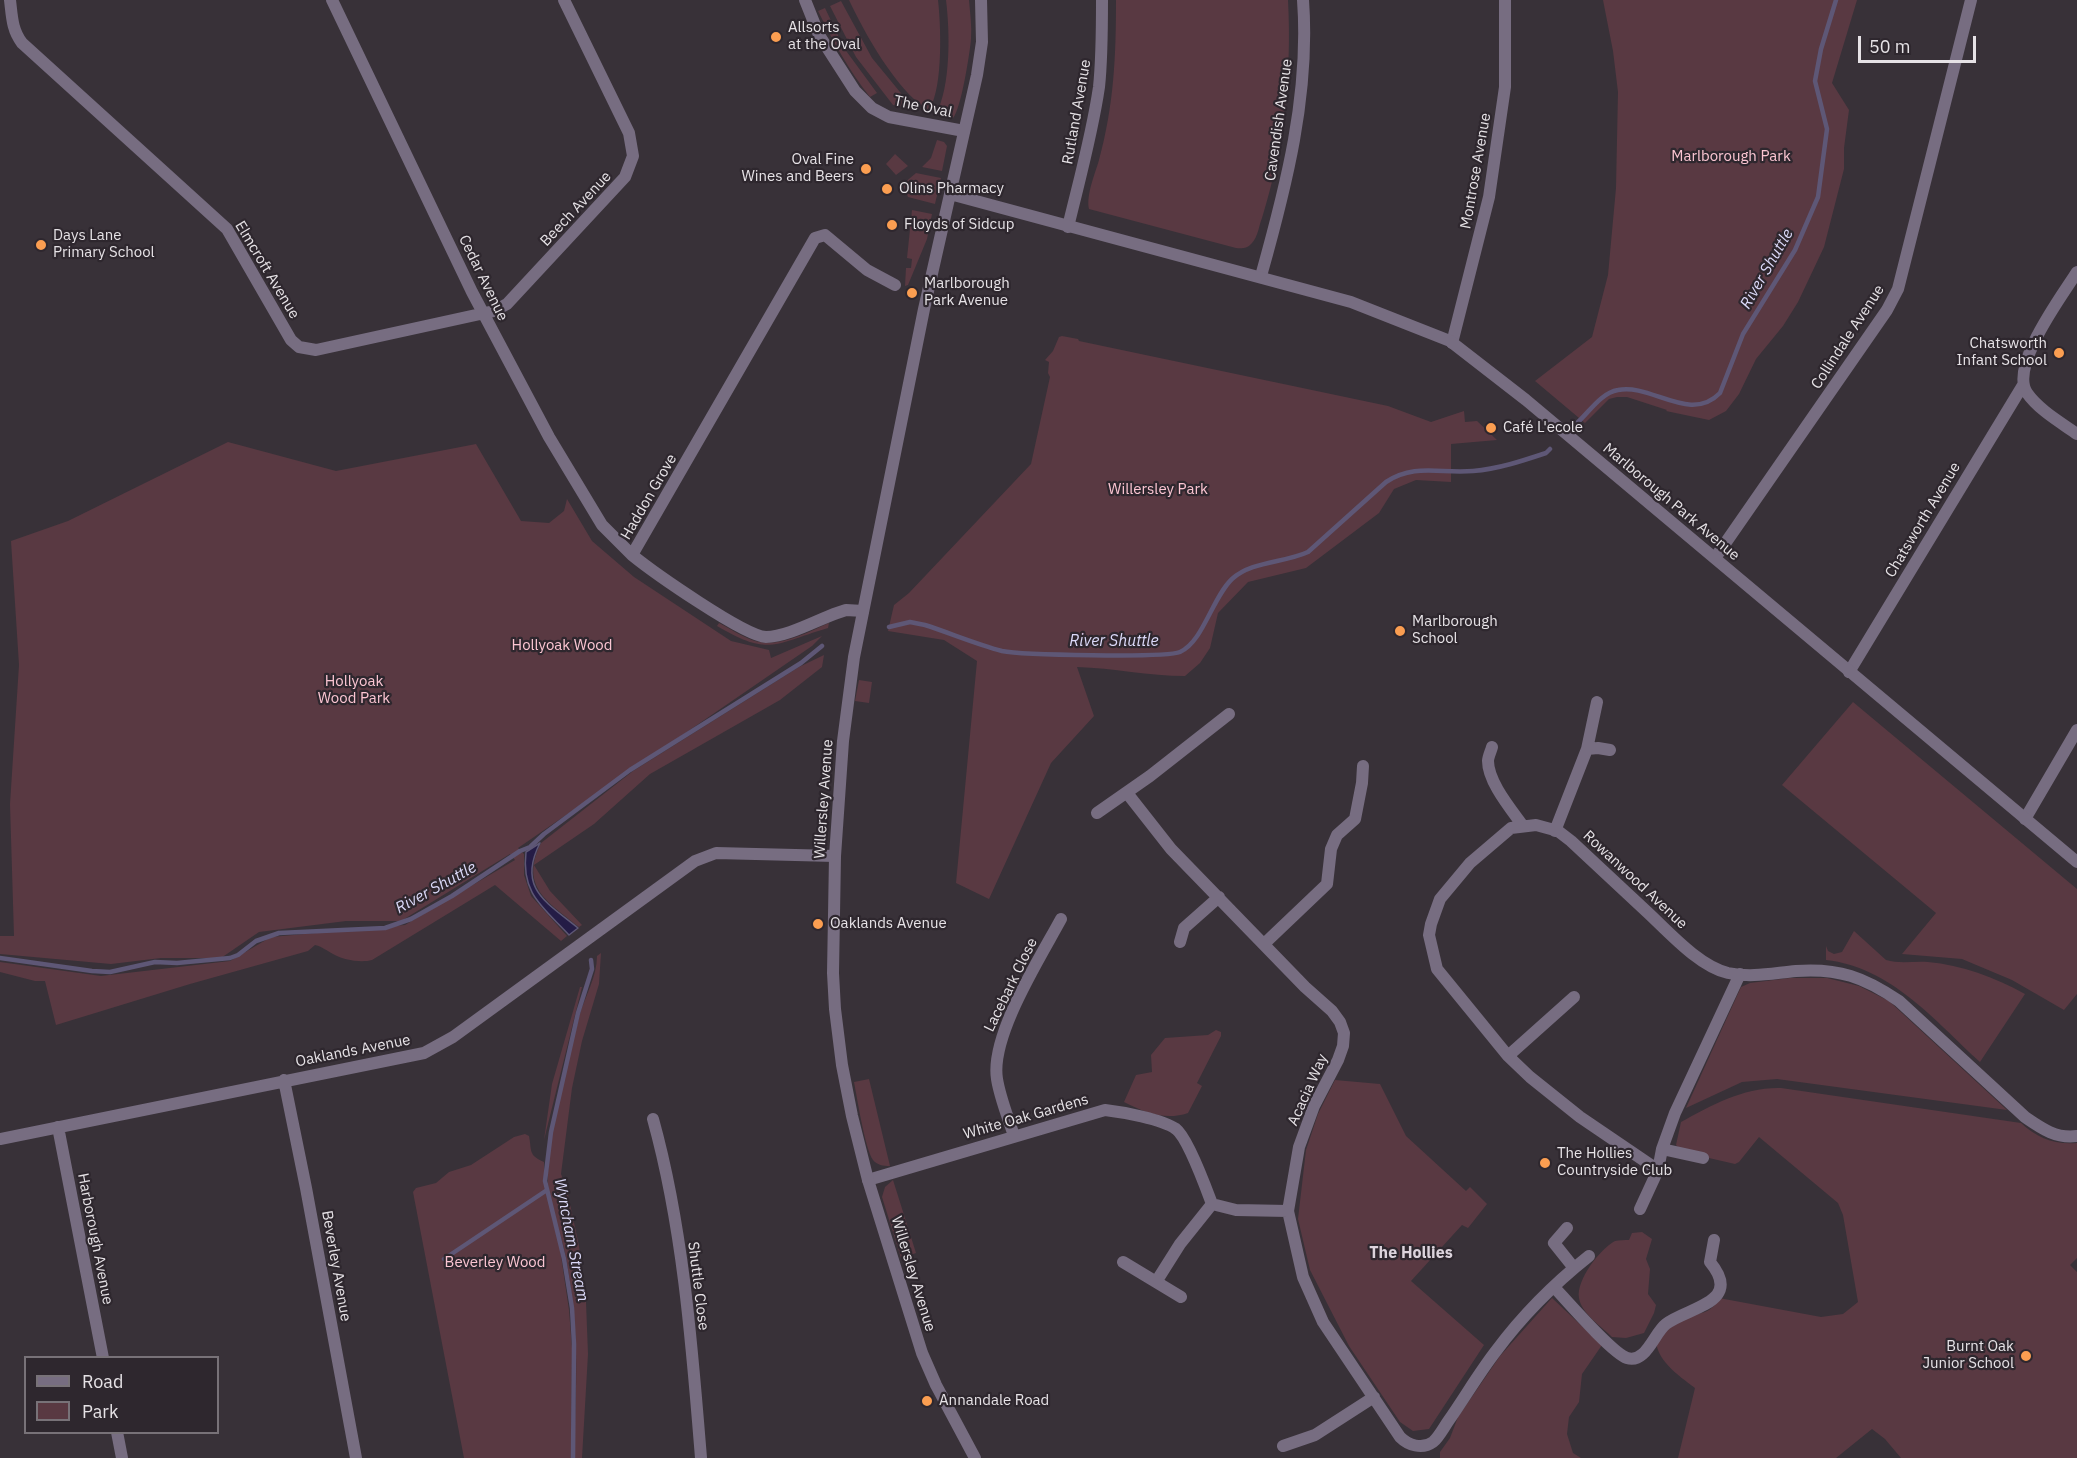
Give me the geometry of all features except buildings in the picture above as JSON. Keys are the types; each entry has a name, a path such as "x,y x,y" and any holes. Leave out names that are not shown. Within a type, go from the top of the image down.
{"street":[{"name":"Elmcroft Avenue","path":"10,0 12,25 22,43 227,229 291,340 299,347 316,350 483,313"},
{"name":"Cedar Avenue","path":"332,0 483,313 549,437 594,513 611,535 632,555"},
{"name":"Beech Avenue","path":"483,313 494,311 507,304 619,186 631,166 633,147 629,133 564,0"},
{"name":"The Oval","path":"805,0 819,35 855,91 872,108 889,117 964,131 982,42 981,0"},
{"name":"Rutland Avenue","path":"1068,227 1093,122 1099,85 1102,52 1102,0"},
{"name":"Cavendish Avenue","path":"1261,276 1292,156 1302,73 1303,0"},
{"name":"Montrose Avenue","path":"1452,343 1489,197 1505,87 1505,0"},
{"name":"Collindale Avenue","path":"1715,558 1887,310 1898,288 1971,0"},
{"name":"Willersley Avenue","path":"964,131 924,309 854,657 843,741 835,856 833,973 842,1065 868,1180 922,1353 936,1385 975,1458"},
{"name":"Marlborough Park Avenue","path":"950,194 1351,302 1452,343 1526,400 2077,862"},
{"name":"Haddon Grove","path":"863,610 846,610 775,636 756,635 693,597 632,555 814,238 825,235 867,270 895,285"},
{"path":"2077,272 2030,351 2024,367 2023,385 2040,407 2077,434"},
{"name":"Chatsworth Avenue","path":"1849,672 2023,385"},
{"path":"1556,831 1587,749 1597,702"},
{"path":"1097,813 1150,776 1228,714"},
{"path":"2025,819 2077,730"},
{"path":"1492,747 1488,760 1492,777 1502,797 1522,826 1511,828 1492,843 1445,891 1437,906 1429,934 1437,969 1509,1056 1532,1079 1580,1117 1658,1170"},
{"path":"1587,749 1610,750"},
{"path":"1264,944 1327,884 1330,849 1337,835 1354,819 1361,794 1364,766"},
{"name":"Acacia Way","path":"1127,793 1171,849 1305,987 1332,1011 1344,1033 1343,1046 1338,1060 1314,1106 1299,1147 1288,1211 1303,1277 1323,1322 1407,1444 1419,1447 1432,1443 1496,1352 1554,1287 1589,1256"},
{"name":"Rowanwood Avenue","path":"1522,826 1536,825 1556,831 1571,841 1686,948 1717,969 1759,976 1797,971 1839,971 1876,985 1899,1001 2025,1117 2055,1135 2077,1136"},
{"name":"Oaklands Avenue","path":"0,1138 424,1053 438,1046 696,861 716,853 835,856"},
{"path":"1180,942 1184,928 1219,897"},
{"name":"Lacebark Close","path":"1014,1136 997,1078 997,1052 1004,1029 1060,919"},
{"path":"1640,1209 1658,1170 1662,1149 1676,1113 1740,974"},
{"path":"1509,1056 1574,998"},
{"name":"Beverley Avenue","path":"284,1080 356,1458"},
{"name":"White Oak Gardens","path":"868,1180 1105,1110 1162,1123 1177,1130 1185,1140 1212,1204"},
{"name":"Shuttle Close","path":"653,1119 672,1195 694,1372 701,1458"},
{"name":"Harborough Avenue","path":"58,1127 103,1356"},
{"path":"1662,1149 1703,1158"},
{"path":"1156,1282 1180,1244 1212,1204 1236,1210 1288,1211"},
{"path":"1567,1228 1554,1243 1574,1268"},
{"path":"1554,1287 1612,1347 1627,1358 1636,1358 1646,1352 1664,1325 1683,1314 1702,1308 1717,1295 1721,1284 1710,1262 1714,1240"},
{"path":"1123,1262 1181,1297"},
{"path":"1283,1446 1315,1435 1374,1397"},
{"path":"117,1434 122,1458"}],"green space":[{"path":"849,0 938,0 939,71 930,108 927,109 915,100 893,75 872,44"},
{"path":"946,0 969,0 971,24 965,80 953,118 936,114 947,74 949,43"},
{"path":"1116,0 1288,0 1289,55 1281,138 1270,192 1256,238 1249,246 1236,248 1089,209 1090,191 1104,140 1111,100 1115,61"},
{"name":"Marlborough Park","path":"1603,0 1857,0 1832,83 1849,110 1844,169 1824,247 1798,302 1783,326 1756,359 1739,394 1726,411 1709,420 1666,411 1627,397 1617,397 1609,399 1585,423 1535,381 1592,337 1608,275 1616,188 1618,92"},
{"path":"841,1 872,58 914,109 893,105 856,57 830,6"},
{"path":"825,8 844,48 877,93 870,97 842,56 818,11"},
{"path":"937,140 944,142 947,146 942,171 922,167 931,158"},
{"path":"895,154 908,166 896,175 886,164"},
{"path":"916,173 941,178 935,204 908,197 903,184"},
{"path":"912,210 932,214 927,239 908,285 905,286 906,268 911,268 912,259 907,258"},
{"name":"Willersley Park","path":"1059,337 1388,406 1431,422 1464,411 1465,422 1477,421 1497,440 1451,444 1451,482 1416,480 1394,489 1379,513 1306,568 1248,582 1218,613 1210,648 1200,663 1185,676 1077,667 1094,716 1051,763 989,899 956,883 977,661 944,640 888,631 894,605 909,593 1031,464 1050,377 1049,362 1045,360 1053,351"},
{"name":"Hollyoak Wood Park","path":"228,442 336,471 476,444 521,521 549,523 564,511 567,499 592,541 634,577 731,641 769,650 771,658 822,636 812,646 518,848 524,854 524,875 531,896 567,936 561,941 495,885 372,960 347,959 315,945 308,951 56,1025 45,981 35,981 0,972 0,962 101,976 230,961 271,937 405,925 515,860 510,854 401,921 346,921 259,932 221,958 161,958 111,964 0,954 0,936 14,936 10,804 19,665 11,541 68,521"},
{"path":"719,623 752,640 771,643 791,639 829,623 828,628 772,645 749,642 717,626"},
{"path":"824,655 822,667 780,700 650,774 594,824 534,865 541,843 633,771 799,667"},
{"path":"859,680 872,682 869,703 855,701"},
{"path":"1853,702 2077,889 2077,994 2064,1010 2012,980 1962,959 1902,954 1936,913 1782,785"},
{"path":"534,865 550,891 582,925 579,927 557,910 540,892 535,882"},
{"path":"1854,931 1886,960 1953,966 1990,977 2025,994 1980,1062 1929,1014 1891,985 1871,973 1826,960 1826,946 1828,951 1834,954 1842,952"},
{"path":"601,953 599,984 582,1041 572,1088 561,1174 567,1190 579,1246 586,1302 588,1354 582,1458 574,1458 575,1326 564,1247 551,1205 548,1173 552,1134 564,1075 579,1017 595,971 597,956"},
{"path":"1790,978 1827,978 1859,986 1889,1001 2007,1110 1777,1079 1742,1082 1686,1108 1741,987 1750,983"},
{"path":"580,987 582,987 544,1140 552,1084"},
{"path":"1216,1030 1221,1032 1221,1036 1197,1083 1202,1086 1188,1113 1163,1116 1124,1102 1136,1075 1152,1072 1151,1055 1165,1038 1208,1035"},
{"path":"869,1079 890,1166 880,1165 873,1160 864,1134 854,1082"},
{"path":"1335,1080 1380,1084 1406,1136 1466,1191 1470,1187 1487,1204 1468,1228 1462,1225 1411,1281 1484,1345 1429,1429 1413,1431 1400,1422 1349,1346 1310,1270 1298,1219 1306,1150 1318,1114"},
{"path":"1767,1088 1781,1088 2021,1123 2033,1133 2047,1139 2061,1143 2077,1143 2077,1258 2070,1265 2077,1272 2077,1458 1901,1458 1885,1439 1872,1429 1836,1458 1678,1458 1695,1388 1668,1366 1659,1352 1656,1336 1676,1320 1707,1311 1719,1298 1821,1317 1843,1314 1858,1302 1843,1215 1838,1203 1759,1137 1735,1164 1683,1152 1676,1145 1681,1122 1741,1094"},
{"name":"Beverley Wood","path":"525,1134 529,1136 533,1155 544,1162 544,1181 560,1249 569,1310 572,1348 571,1458 464,1458 413,1192 416,1188 436,1183 449,1172 471,1165 514,1137"},
{"path":"893,1180 916,1253 901,1258 882,1197 885,1187"},
{"path":"1642,1232 1652,1239 1646,1259 1650,1269 1648,1294 1656,1305 1654,1313 1644,1333 1626,1338 1612,1337 1592,1319 1581,1304 1579,1291 1581,1283 1590,1266 1609,1245 1615,1241 1629,1240 1632,1233"},
{"path":"1552,1298 1602,1345 1582,1374 1579,1402 1569,1417 1567,1434 1573,1453 1581,1458 1440,1458 1440,1452 1450,1438 1458,1417 1500,1356"}],"shaded area":[{"path":"540,843 534,859 533,883 546,902 578,928 569,935 536,899 527,879 526,852"}],"waterway":[{"name":"River Shuttle","path":"1578,422 1601,399 1618,390 1631,389 1683,404 1696,405 1720,393 1743,334 1795,250 1818,197 1827,129 1815,81 1821,49 1836,0"},
{"name":"River Shuttle","path":"889,627 910,622 925,625 1002,651 1063,655 1180,652 1195,639 1232,579 1259,565 1308,552 1386,482 1397,476 1418,471 1461,472 1492,468 1519,462 1546,453 1550,449"},
{"name":"River Shuttle","path":"0,958 110,972 155,962 177,963 230,958 238,955 256,941 279,933 385,928 411,919 530,847 630,770 801,663 822,646"},
{"name":"Wyncham Stream","path":"573,1458 572,1308 564,1259 545,1181 551,1132 578,1013 592,969 591,960"},
{"path":"444,1259 547,1190"}],"place":[{"name":"Allsorts at the Oval","path":"776,37"},
{"name":"Oval Fine Wines and Beers","path":"866,169"},
{"name":"Olins Pharmacy","path":"887,189"},
{"name":"Floyds of Sidcup","path":"892,225"},
{"name":"Days Lane Primary School","path":"41,245"},
{"name":"Marlborough Park Avenue","path":"912,293"},
{"name":"Chatsworth Infant School","path":"2059,353"},
{"name":"Café L'ecole","path":"1491,428"},
{"name":"Marlborough School","path":"1400,631"},
{"name":"Oaklands Avenue","path":"818,924"},
{"name":"The Hollies Countryside Club","path":"1545,1163"},
{"name":"Burnt Oak Junior School","path":"2026,1356"},
{"name":"Annandale Road","path":"927,1401"}],"district":[{"name":"The Hollies","path":"1411,1253"}],"park label":[{"name":"Hollyoak Wood","path":"562,646"}]}
